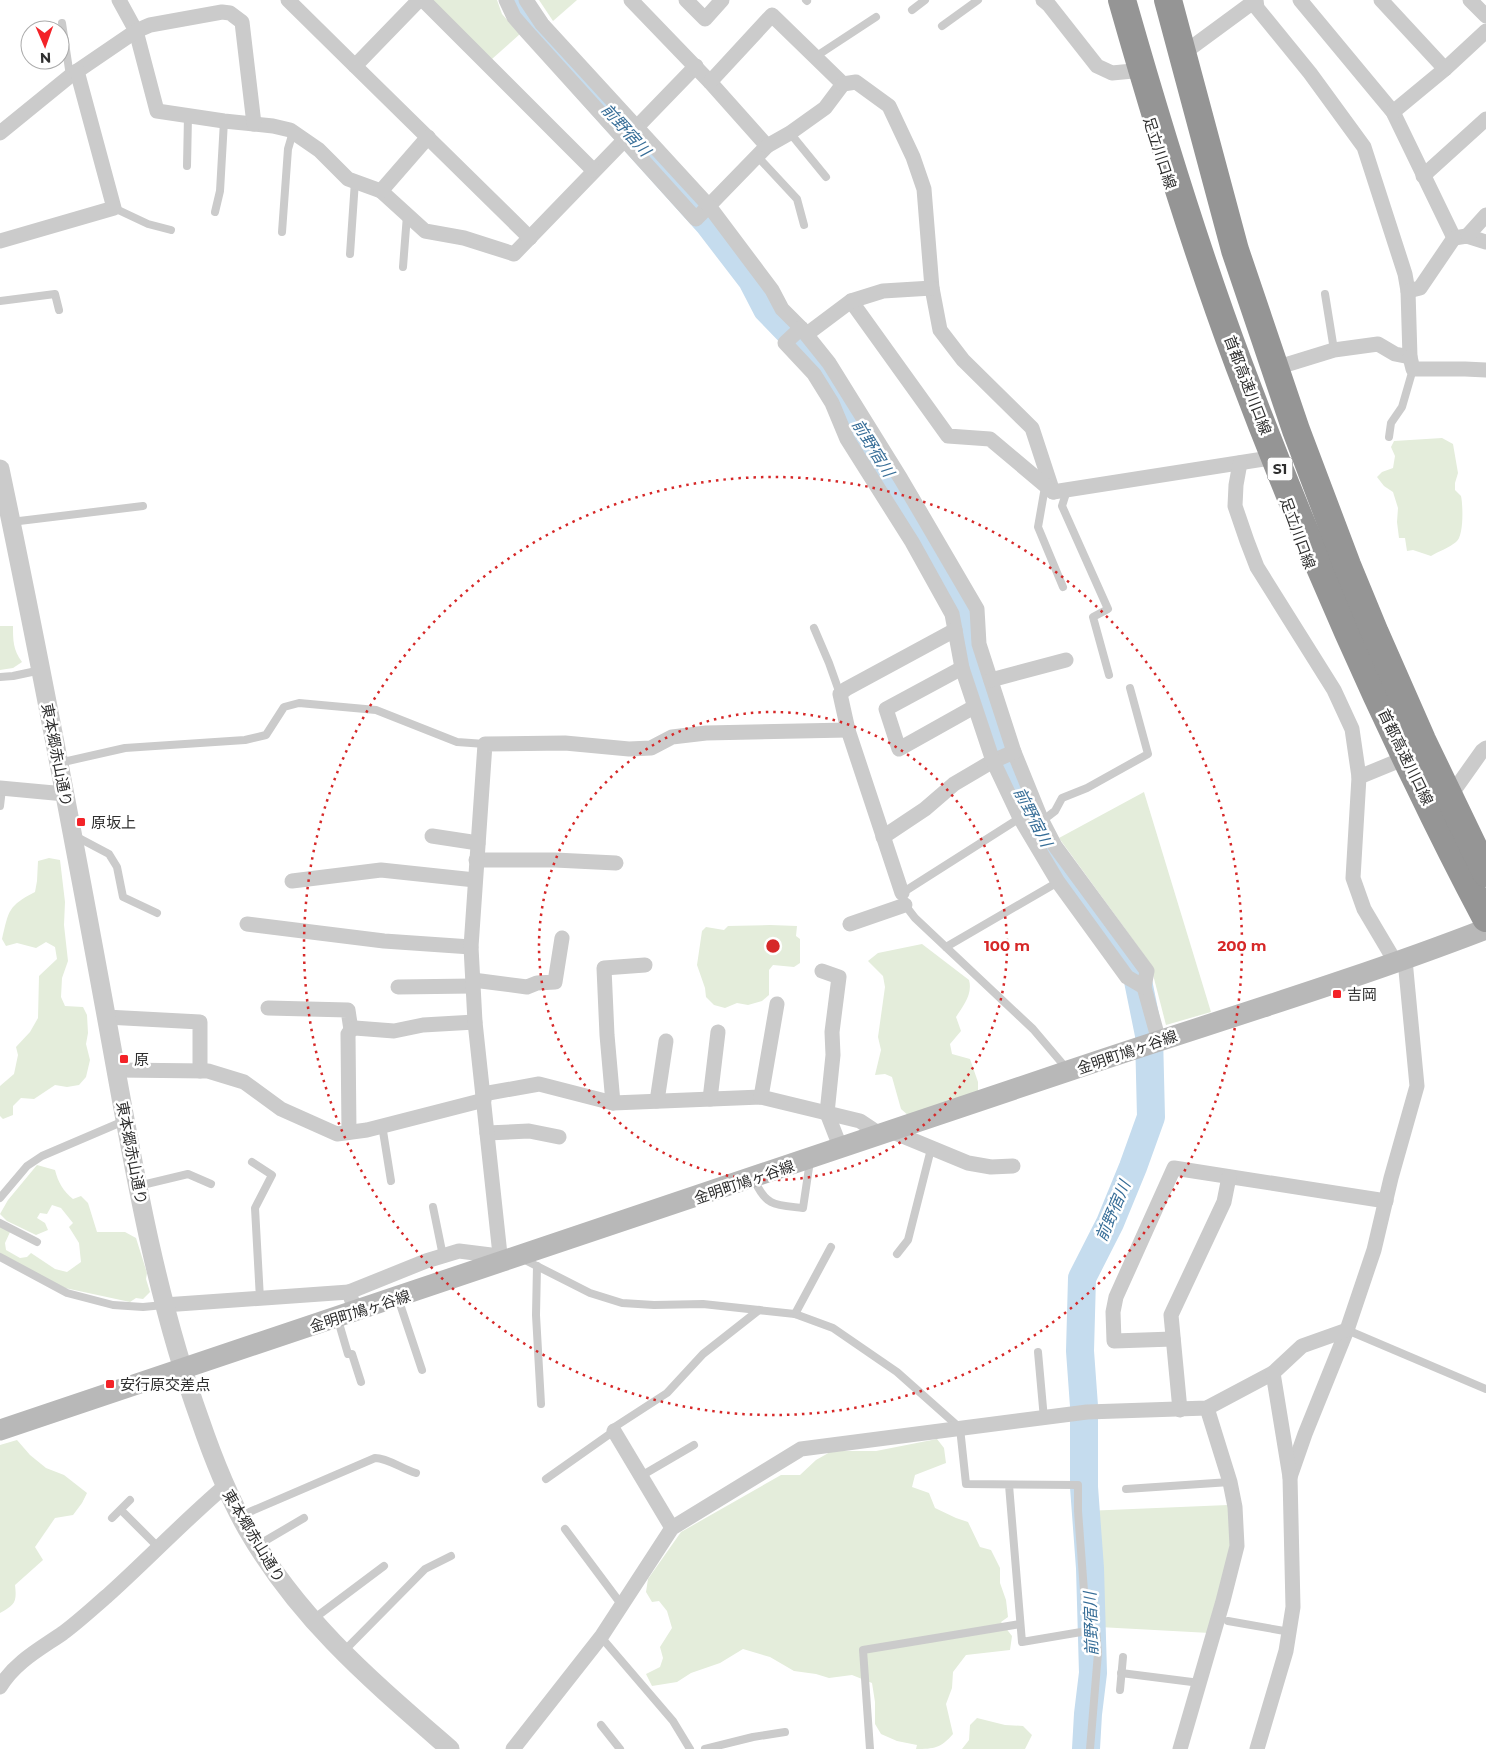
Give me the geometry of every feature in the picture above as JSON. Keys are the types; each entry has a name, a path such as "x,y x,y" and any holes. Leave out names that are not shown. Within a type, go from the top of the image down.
{"highway":[{"name":"首都高速川口線","path":"1122,0 1186,211 1242,373 1317,561 1370,682 1465,879 1485,928"},
{"name":"首都高速川口線","path":"1168,0 1235,250 1296,430 1375,633 1422,740 1486,873"}],"main road":[{"name":"足立川口線","path":"1116,0 1133,71 1180,215 1306,559 1425,821 1485,928"},
{"path":"1175,0 1228,200 1307,441 1384,640 1453,792 1486,859"},
{"name":"金明町鳩ヶ谷線","path":"2,1426 182,1370 347,1307 398,1299 1158,1041 1401,961 1485,928"}],"street":[{"path":"119,0 136,31 157,111 274,126 293,132 319,150 348,179 382,191 425,231 464,238 514,254 593,170 638,128 696,66"},
{"path":"288,0 530,238"},
{"path":"355,66 421,0 593,170"},
{"path":"506,0 514,17 526,32 696,219 762,151 824,108 843,84 856,82 889,106 913,157 924,188 932,288 940,330 963,360 1032,428 1055,490"},
{"path":"526,0 542,24 709,206 772,290 782,309 804,331 829,363 933,531 976,609 980,644 991,680 1014,752 1042,821 1055,846 1147,971 1144,986 1158,1041"},
{"path":"631,0 710,82 762,151"},
{"path":"686,0 705,19 722,0"},
{"path":"1043,0 1097,66 1112,73 1133,71"},
{"path":"1188,50 1256,0 1257,8 1310,72 1355,133 1364,147 1405,274 1408,291 1411,363"},
{"path":"1300,0 1393,112 1423,176 1460,237 1486,242"},
{"path":"1382,0 1445,69"},
{"path":"1470,0 1486,16"},
{"path":"0,133 74,74 136,31 150,25 222,12 230,13 242,22 254,124"},
{"path":"710,82 772,15 843,84"},
{"path":"1393,112 1483,39"},
{"path":"0,241 114,208 74,74"},
{"path":"1423,176 1486,119"},
{"path":"382,191 428,137"},
{"path":"1408,291 1420,288 1460,237 1486,215"},
{"path":"932,288 883,291 851,301 785,344 814,374 832,403 847,439 912,542 952,614 962,668 974,707 993,761 1020,818 1058,882 1127,977 1144,986"},
{"path":"851,301 948,436 990,439 1055,490 1270,458"},
{"path":"1282,366 1334,350 1378,344 1411,363 1486,370"},
{"path":"1240,463 1235,506 1258,567 1334,690 1352,729 1359,777 1353,878 1364,909 1401,961 1417,1086 1374,1250 1348,1330 1305,1434 1290,1477"},
{"name":"東本郷赤山通り","path":"0,469 66,794 138,1186 164,1305 182,1370 225,1486 240,1516 276,1575 312,1620 342,1653 450,1749"},
{"path":"912,542 933,531"},
{"path":"850,924 903,899 848,730 840,694 955,630"},
{"path":"991,680 1066,660"},
{"path":"962,668 886,709 899,749 974,707"},
{"path":"164,1305 260,1299 347,1307 426,1261 458,1251 514,1260 487,1133 475,1022 471,947 485,744 565,743 629,749 651,748 672,737 706,733 848,730"},
{"path":"1425,821 1453,792 1486,748"},
{"path":"883,837 926,809 954,784 993,761 1014,752"},
{"path":"1359,777 1398,761"},
{"path":"1,788 66,794"},
{"path":"432,836 478,842"},
{"path":"476,860 555,860 616,863"},
{"path":"292,881 381,870 475,880"},
{"path":"247,924 384,940 471,947"},
{"path":"398,987 473,983 527,987 537,983 555,982 562,938"},
{"path":"613,1104 604,968 645,965"},
{"path":"822,971 839,977 832,1032 833,1055 826,1113 841,1149"},
{"path":"761,1097 777,1004"},
{"path":"268,1008 348,1010 351,1030 348,1034 349,1132"},
{"path":"106,1017 200,1022 200,1071"},
{"path":"351,1030 355,1028 394,1031 423,1025 475,1022"},
{"path":"710,1099 718,1032"},
{"path":"657,1101 666,1041"},
{"path":"116,1070 208,1071 244,1082 281,1109 337,1134 367,1130 538,1084 613,1104 761,1097 860,1121 887,1134 968,1163 991,1167 1013,1166"},
{"path":"487,1133 529,1131 559,1136"},
{"path":"1173,1339 1114,1341 1112,1312 1116,1297 1174,1168 1386,1201"},
{"path":"1180,1410 1171,1315 1224,1202 1229,1177"},
{"path":"513,1749 601,1637 672,1528 801,1449 1087,1412 1206,1408 1273,1373 1302,1346 1348,1330"},
{"path":"1257,1749 1286,1651 1293,1607 1290,1477 1273,1373"},
{"path":"1180,1749 1223,1602 1237,1546 1235,1507 1230,1482 1206,1408"},
{"path":"614,1431 672,1528"},
{"path":"0,1687 8,1674 21,1662 63,1632 107,1595 187,1519 225,1486"}],"lane":[{"path":"912,10 925,0"},
{"path":"942,26 978,0"},
{"path":"815,57 876,17"},
{"path":"70,57 74,74"},
{"path":"187,166 188,116"},
{"path":"215,212 220,191 224,121"},
{"path":"282,232 288,149 293,132"},
{"path":"790,133 826,177"},
{"path":"762,151 797,200 804,225"},
{"path":"350,254 355,181"},
{"path":"114,208 148,224 171,230"},
{"path":"403,267 407,215"},
{"path":"0,301 55,294 59,310"},
{"path":"1325,294 1334,350"},
{"path":"1389,437 1391,423 1402,407 1411,363"},
{"path":"1055,490 1038,527 1063,587"},
{"path":"1055,490 1108,609 1093,617 1109,675"},
{"path":"11,522 143,506"},
{"path":"814,628 830,663 840,694"},
{"path":"0,677 41,670"},
{"path":"1042,821 1055,811 1062,798 1087,788 1148,754 1130,688"},
{"path":"59,763 125,748 245,740 266,735 284,707 298,703 376,710 457,742 485,744"},
{"path":"0,806 1,788"},
{"path":"1020,818 903,899 928,931 1033,1030 1069,1071"},
{"path":"73,835 109,854 116,867 123,897 156,913"},
{"path":"946,947 1058,882"},
{"path":"0,1198 27,1166 42,1156 126,1120"},
{"path":"382,1125 391,1182"},
{"path":"897,1254 908,1240 931,1149"},
{"path":"754,1178 761,1194 773,1204 803,1208 810,1159"},
{"path":"252,1162 272,1175 255,1208 260,1299"},
{"path":"138,1186 188,1174 212,1184"},
{"path":"433,1207 443,1256"},
{"path":"0,1223 37,1242"},
{"path":"795,1314 831,1247"},
{"path":"0,1257 67,1293 113,1305 143,1307 164,1305"},
{"path":"514,1260 590,1293 622,1303 654,1305 702,1304 795,1314 833,1328 897,1372 960,1428 966,1484 1078,1484 1078,1511 1087,1631 1022,1642 1009,1485"},
{"path":"514,1260 536,1314 541,1404"},
{"path":"398,1299 422,1370"},
{"path":"347,1307 348,1354 352,1354 361,1382"},
{"path":"546,1479 614,1431 613,1428 667,1393 703,1354 759,1310"},
{"path":"1348,1330 1486,1389"},
{"path":"1038,1352 1044,1419"},
{"path":"641,1476 694,1445"},
{"path":"240,1516 375,1458 383,1458 404,1470 416,1473"},
{"path":"1126,1489 1230,1482"},
{"path":"112,1518 130,1500"},
{"path":"121,1510 158,1546"},
{"path":"257,1545 304,1518"},
{"path":"565,1529 621,1604"},
{"path":"342,1653 425,1569 451,1556"},
{"path":"312,1620 384,1566"},
{"path":"1228,1621 1290,1632"},
{"path":"870,1749 863,1650 1020,1624"},
{"path":"1090,1749 1098,1653 1096,1628"},
{"path":"601,1637 673,1721 690,1749"},
{"path":"1120,1690 1123,1657"},
{"path":"1121,1673 1200,1683"},
{"path":"601,1725 620,1749"},
{"path":"705,1749 753,1736 785,1732"}],"green space":[{"path":"431,0 497,0 502,14 520,34 492,59"},
{"path":"539,0 577,0 553,21"},
{"path":"1442,438 1453,444 1458,473 1455,490 1462,500 1462,528 1459,539 1456,542 1431,556 1413,550 1407,551 1405,538 1399,538 1398,508 1393,492 1384,486 1377,477 1382,472 1393,468 1395,456 1391,447 1394,441"},
{"path":"0,626 13,626 14,645 22,662 13,668 0,670"},
{"path":"1144,792 1211,1012 1166,1025 1150,963 1059,838"},
{"path":"49,858 60,860 65,902 64,925 68,961 62,978 61,997 65,1006 83,1007 87,1015 88,1033 86,1044 90,1060 86,1077 79,1085 67,1087 55,1085 34,1099 21,1098 13,1106 13,1115 3,1119 0,1116 0,1086 14,1074 18,1055 16,1047 30,1032 38,1018 39,976 57,959 55,947 46,942 36,948 17,943 6,946 2,939 6,921 11,910 19,901 35,892 38,861"},
{"path":"728,926 797,926 796,936 800,939 800,963 794,967 773,965 769,970 769,995 762,1001 748,1005 737,1003 725,1008 714,1005 706,997 697,965 702,931 706,927 724,930"},
{"path":"922,944 969,980 970,990 956,1017 961,1031 950,1044 952,1054 970,1059 978,1082 978,1091 909,1116 901,1109 892,1077 885,1074 875,1075 881,1050 878,1037 885,987 883,976 868,961 878,953"},
{"path":"37,1165 55,1170 61,1186 69,1196 73,1199 81,1196 88,1203 97,1232 125,1232 136,1238 147,1273 146,1279 150,1292 143,1299 136,1298 130,1302 65,1288 0,1254 0,1226 10,1232 5,1243 6,1250 20,1258 27,1257 31,1253 55,1269 67,1272 81,1262 79,1243 69,1227 73,1223 61,1208 52,1205 47,1214 40,1213 37,1218 45,1223 48,1230 36,1235 7,1221 0,1214 8,1200"},
{"path":"937,1439 944,1448 946,1463 915,1475 912,1487 929,1493 935,1508 968,1522 980,1547 991,1550 1000,1568 1000,1583 1006,1600 1008,1617 1001,1622 1012,1636 1010,1650 966,1655 953,1672 952,1688 946,1704 953,1734 945,1742 932,1748 916,1749 917,1745 897,1741 881,1734 875,1724 875,1702 872,1683 852,1675 829,1678 794,1671 770,1657 743,1649 720,1663 691,1673 677,1682 652,1686 646,1674 660,1667 663,1658 660,1647 672,1628 667,1611 659,1601 652,1602 646,1592 648,1579 681,1532 781,1475 800,1475 816,1460 832,1451 876,1451"},
{"path":"17,1440 30,1455 46,1468 64,1475 87,1493 73,1515 55,1518 35,1547 43,1560 15,1585 16,1595 14,1602 9,1608 0,1613 0,1445"},
{"path":"1228,1505 1231,1542 1210,1633 1099,1627 1093,1625 1085,1511"},
{"path":"977,1718 1005,1725 1023,1726 1032,1735 1025,1749 962,1749 969,1740 970,1725"}],"waterway":[{"name":"前野宿川","path":"516,0 526,19 709,224 752,280 767,309 823,367 906,501 965,612 972,656 1001,751 1039,836 1137,976 1149,1035 1151,1117 1110,1223 1082,1278 1080,1351 1084,1406 1084,1487 1090,1568 1093,1673 1086,1749"}],"place":[{"name":"原坂上","path":"81,822"},
{"name":"吉岡","path":"1337,994"},
{"name":"原","path":"124,1059"},
{"name":"安行原交差点","path":"110,1384"}]}
